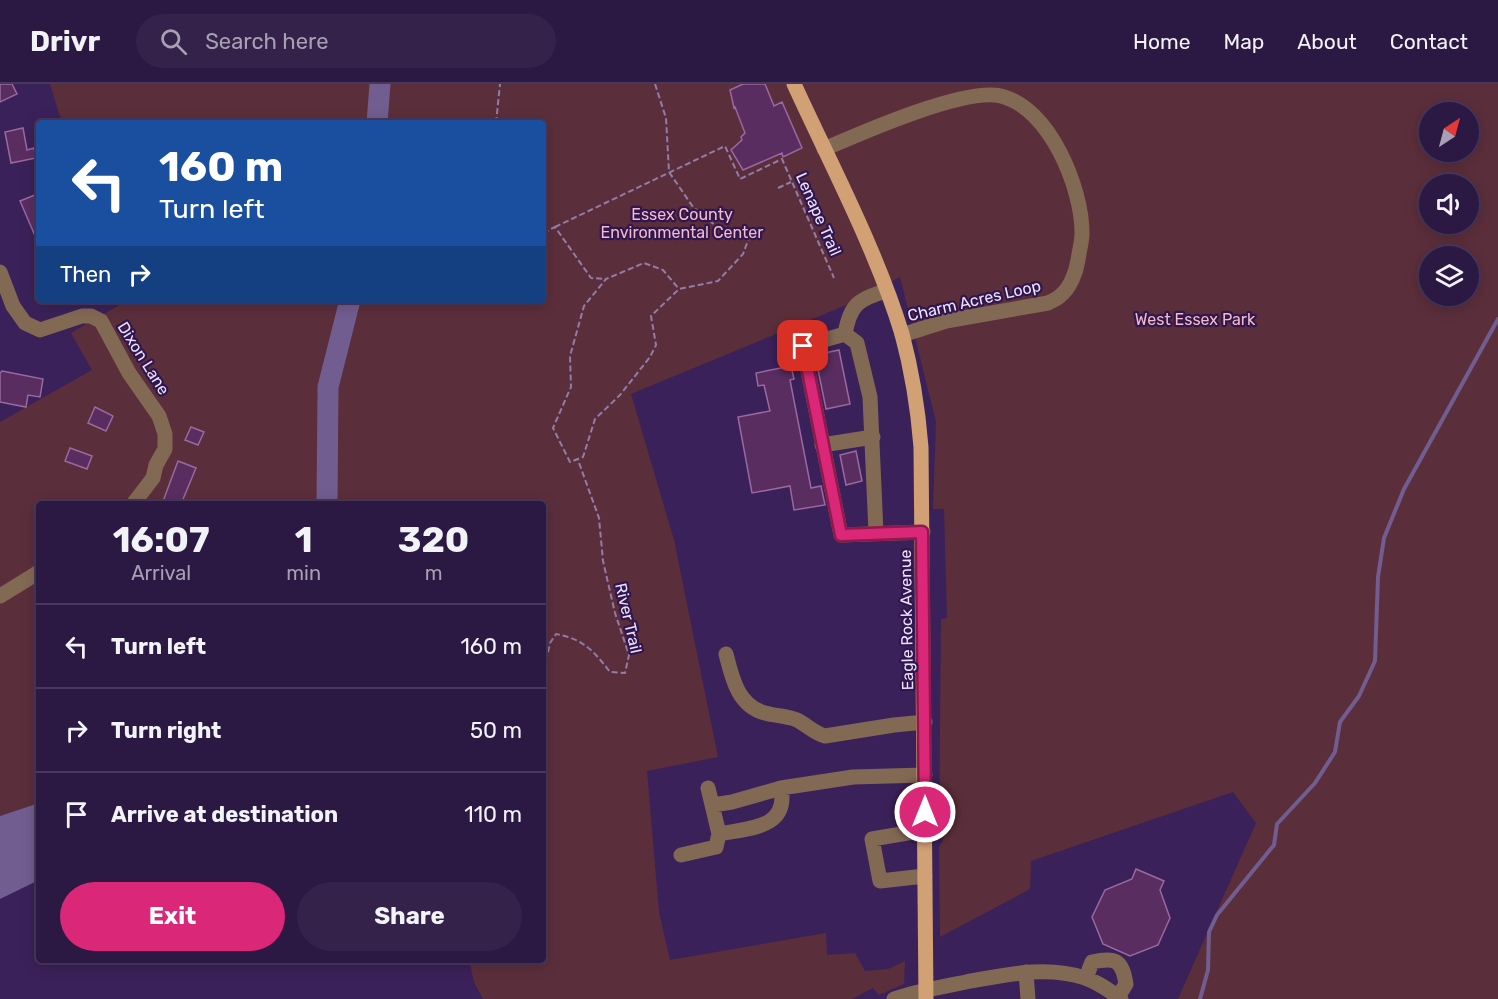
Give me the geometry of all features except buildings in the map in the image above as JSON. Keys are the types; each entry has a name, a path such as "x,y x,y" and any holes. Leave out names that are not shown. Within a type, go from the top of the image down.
{"main road":[{"name":"Eagle Rock Avenue","path":"794,84 886,291 902,335 919,422 925,722 926,994"}],"street":[{"name":"Charm Acres Loop","path":"824,149 946,103 987,94 1003,96 1016,102 1037,118 1070,170 1079,201 1083,235 1077,267 1069,287 1060,297 1048,303 1025,308 946,321 902,335"},
{"name":"Dixon Lane","path":"0,272 13,306 25,323 40,330 82,316 91,316 100,321 129,374 159,416 165,434 165,449 156,465 153,478 135,501"},
{"path":"844,334 853,308 870,296 886,291"},
{"path":"844,334 857,343 870,397 876,533"},
{"path":"844,334 803,346 841,535 922,532"},
{"path":"822,445 873,437"},
{"path":"0,596 36,574"},
{"path":"726,654 735,686 743,700 752,708 765,713 798,721 814,733 825,736 894,724 925,722"},
{"path":"713,805 781,788 853,777 925,775"},
{"path":"681,855 716,847 718,834 708,788"},
{"path":"718,834 770,822 780,811 783,798 781,788"},
{"path":"925,830 872,839 880,880 925,876"},
{"path":"894,999 1026,972 1051,972 1086,978 1119,998 1126,984 1123,969 1114,960 1092,962 1086,978"},
{"path":"1026,972 1028,999"}],"path":[{"path":"496,120 500,84"},
{"path":"606,279 584,306 570,356 571,387 553,428 570,462 583,457 595,419 620,395 650,357 656,345 651,316 680,289 718,281 743,254 750,235 722,231 693,207 669,172 666,118 655,84"},
{"name":"Lenape Trail","path":"669,172 725,146 740,179 782,159 834,278"},
{"path":"546,232 669,172"},
{"path":"778,188 792,181"},
{"path":"555,227 591,278 606,279 644,263 663,270 680,289"},
{"name":"River Trail","path":"546,657 548,657 550,643 556,634 573,637 594,651 610,672 625,673 629,655 615,613 603,561 599,518 578,460"}],"green space":[{"name":"West Essex Park","path":"50,84 1498,84 1498,999 1178,999 1256,823 1233,792 1031,861 1030,889 940,937 939,847 944,838 939,839 941,619 947,618 944,509 933,509 936,422 900,277 851,303 631,394 674,540 718,757 647,771 659,912 670,960 826,933 827,955 855,953 865,971 888,969 905,961 904,984 879,995 873,988 852,999 483,999 474,982 470,963 546,963 546,501 36,501 36,804 0,816 0,422 92,370 71,333 123,303 546,303 546,120 61,120"}],"shaded area":[{"path":"36,804 36,881 0,899 0,816"}],"waterway":[{"path":"377,120 380,84"},
{"path":"327,501 328,387 349,303"},
{"path":"1200,999 1208,970 1209,932 1217,915 1274,845 1277,824 1315,783 1335,752 1340,722 1359,696 1375,661 1378,577 1384,538 1404,489 1498,319"}],"route":[{"path":"803,346 841,535 922,532 925,812"}],"park label":[{"name":"Essex County Environmental Center","path":"682,223"}]}
